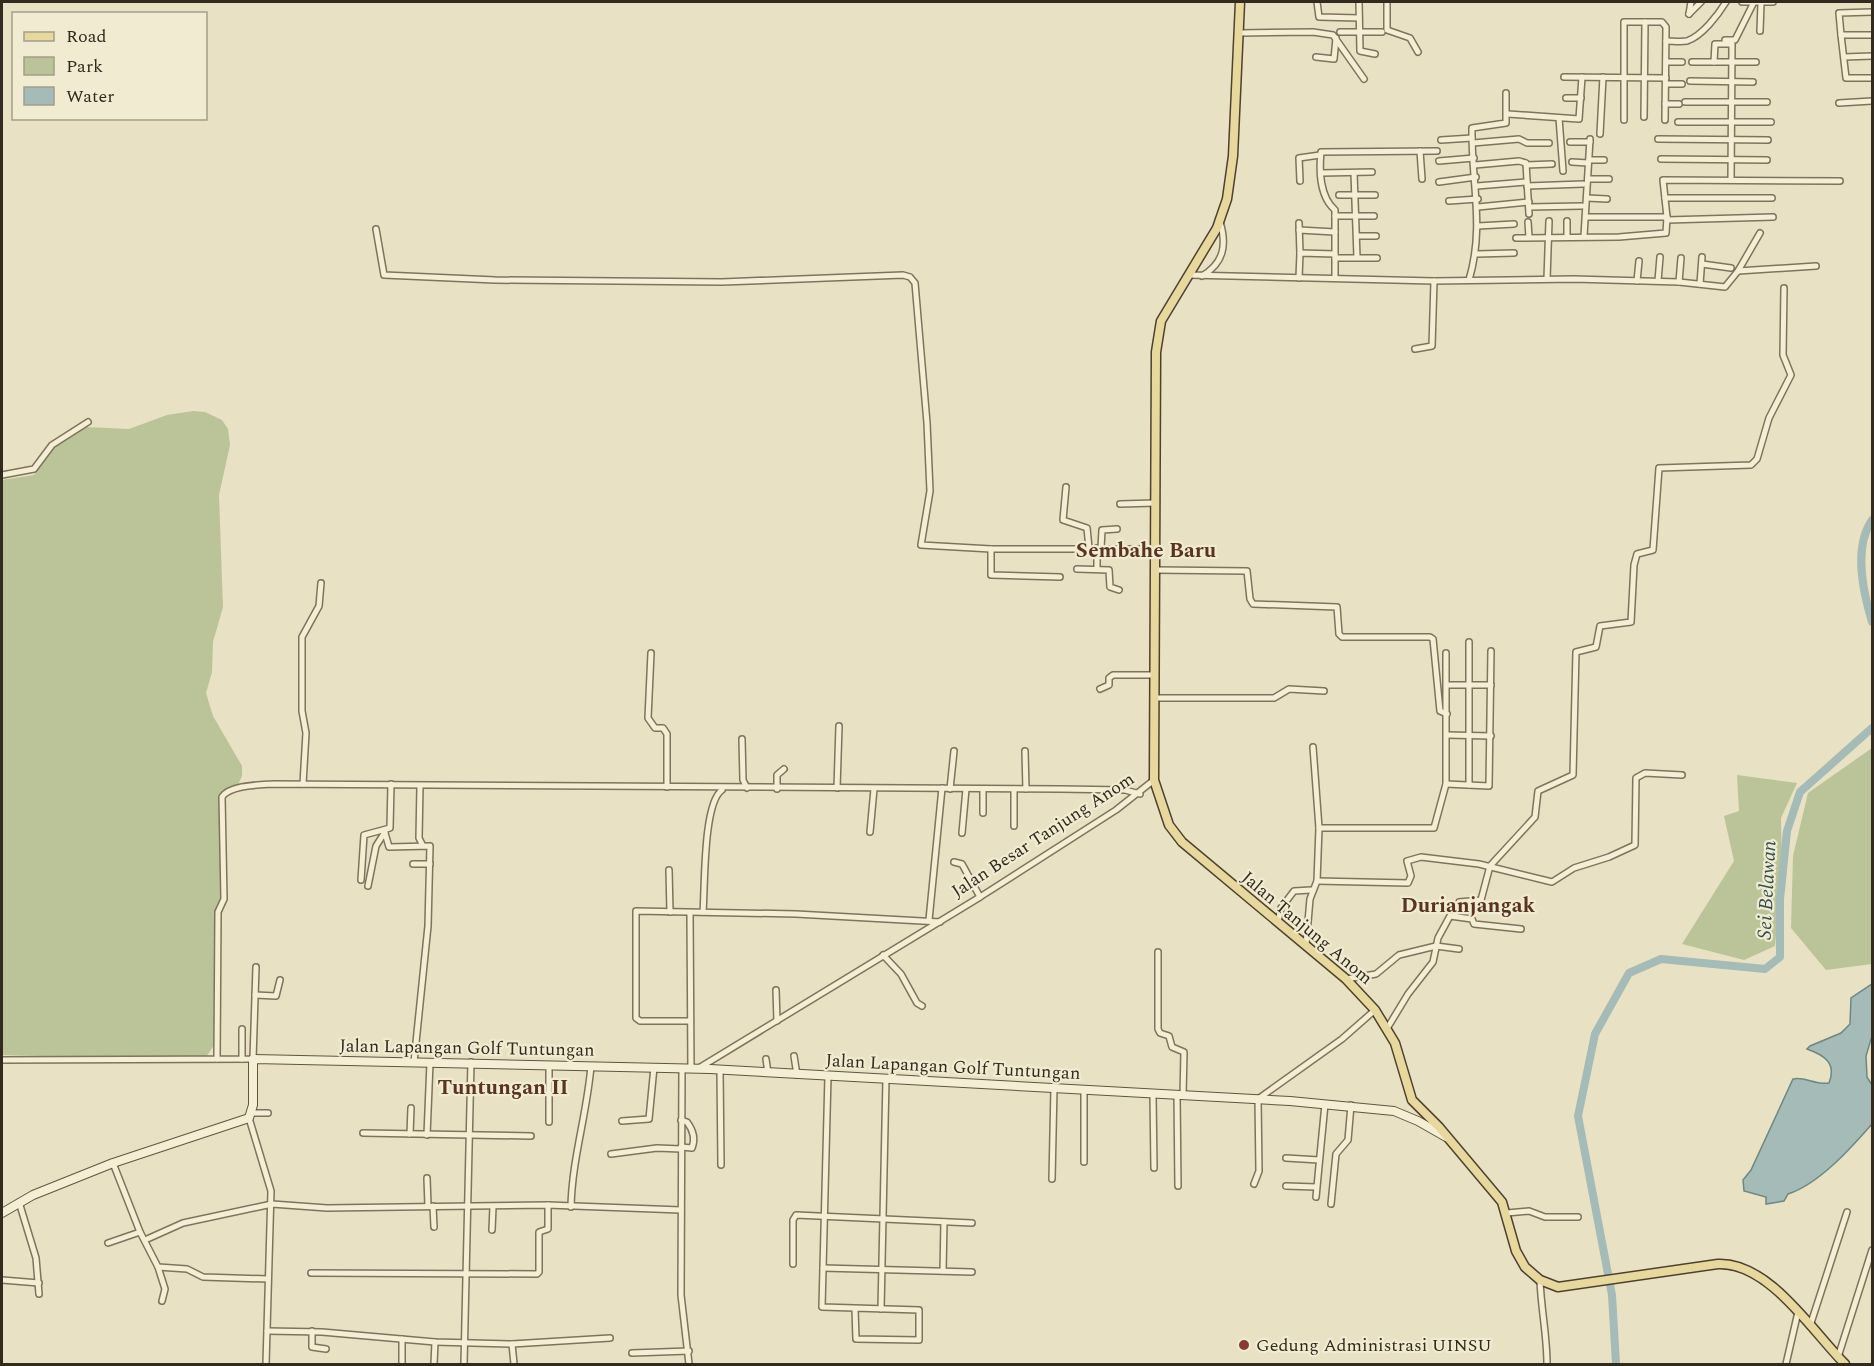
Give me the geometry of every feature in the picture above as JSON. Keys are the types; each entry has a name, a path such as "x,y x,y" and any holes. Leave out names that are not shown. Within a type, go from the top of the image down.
{"main road":[{"name":"Jalan Besar Tanjung Anom","path":"1154,780 1155,365 1158,330 1165,313 1220,222 1229,191 1233,156 1240,2"},
{"name":"Jalan Tanjung Anom","path":"1154,780 1170,825 1182,842 1346,979 1376,1010 1388,1027 1399,1054 1412,1100 1446,1137"},
{"name":"Jalan Lapangan Golf Tuntungan","path":"1446,1137 1499,1198 1507,1214 1518,1256 1540,1280"},
{"path":"1540,1280 1558,1287 1718,1264 1741,1266 1765,1279 1845,1365"}],"street":[{"path":"1317,2 1319,18 1359,18"},
{"path":"1359,2 1359,51 1376,54"},
{"path":"1387,2 1386,29 1410,38 1418,52"},
{"path":"1691,2 1689,14 1701,2"},
{"path":"1666,41 1686,41 1691,38 1711,22 1726,2"},
{"path":"1742,2 1773,2"},
{"path":"1725,40 1735,40 1754,2"},
{"path":"1760,31 1761,3"},
{"path":"1872,12 1839,13 1846,78 1872,78"},
{"path":"1624,120 1624,22 1665,23 1665,120"},
{"path":"1644,117 1645,22"},
{"path":"1239,33 1313,32 1330,34 1336,38 1364,79"},
{"path":"1340,32 1382,32"},
{"path":"1841,35 1872,34"},
{"path":"1316,57 1334,59 1336,38"},
{"path":"1714,62 1715,44 1732,44 1731,180"},
{"path":"1844,57 1872,56"},
{"path":"1666,62 1682,62"},
{"path":"1692,62 1756,62"},
{"path":"1564,77 1645,77 1682,84"},
{"path":"1508,114 1579,119 1582,77"},
{"path":"1600,134 1603,77"},
{"path":"1690,81 1753,82"},
{"path":"1469,280 1477,254 1478,226 1473,126 1504,124 1508,114 1506,93"},
{"path":"1566,98 1581,98"},
{"path":"1839,103 1872,101"},
{"path":"1665,104 1767,102"},
{"path":"1559,118 1563,171"},
{"path":"1678,122 1771,122"},
{"path":"1658,139 1768,140"},
{"path":"1442,140 1519,140 1527,143 1549,143"},
{"path":"1570,142 1590,140 1584,236"},
{"path":"1335,278 1335,216 1334,209 1325,200 1320,172 1320,155 1323,150 1437,151"},
{"path":"1420,151 1422,179"},
{"path":"1300,181 1299,158 1320,155"},
{"path":"1661,159 1767,160"},
{"path":"1572,162 1604,160"},
{"path":"1439,161 1519,161 1526,165 1552,164"},
{"path":"1526,165 1529,208"},
{"path":"1320,172 1372,172"},
{"path":"1354,172 1357,257"},
{"path":"1439,182 1476,177"},
{"path":"1477,186 1609,179"},
{"path":"1516,238 1661,235 1666,233 1667,218 1663,180 1840,181"},
{"path":"1339,195 1375,195"},
{"path":"1587,198 1607,199"},
{"path":"1665,198 1772,198"},
{"path":"1449,201 1478,199"},
{"path":"1478,207 1582,206"},
{"path":"1335,216 1374,216"},
{"path":"1586,217 1773,217"},
{"path":"1547,279 1549,221"},
{"path":"1567,221 1567,236"},
{"path":"1200,276 1214,269 1221,261 1224,244 1220,222"},
{"path":"1528,222 1529,237"},
{"path":"1299,223 1299,278"},
{"path":"1478,226 1514,224"},
{"path":"376,229 384,275 495,280 722,282 891,275 910,277 915,283 927,423 930,491 921,545 991,549 1156,549"},
{"path":"1299,231 1335,232"},
{"path":"1189,275 1434,280 1658,281 1725,287 1738,271 1760,233"},
{"path":"1357,236 1376,236"},
{"path":"1299,253 1377,258"},
{"path":"1477,254 1514,253"},
{"path":"1658,281 1660,257"},
{"path":"1679,282 1681,258"},
{"path":"1700,284 1702,260 1731,268"},
{"path":"1637,281 1639,261"},
{"path":"1738,271 1816,266"},
{"path":"1415,349 1432,346 1434,280"},
{"path":"1455,916 1459,902 1481,900 1490,866 1535,817 1538,791 1573,775 1576,652 1596,646 1600,626 1631,622 1634,566 1637,554 1653,550 1659,468 1751,465 1757,459 1769,418 1791,375 1783,355 1784,288"},
{"path":"2,475 34,470 52,445 88,422"},
{"path":"1066,487 1063,520 1087,528 1089,548"},
{"path":"1120,504 1155,502"},
{"path":"1097,569 1102,530 1117,529"},
{"path":"991,549 990,575 1060,577"},
{"path":"1077,569 1109,570 1110,587 1119,590"},
{"path":"1156,570 1246,571 1252,604 1338,607 1339,634 1342,637 1430,637 1433,639 1440,711 1447,714"},
{"path":"303,784 306,733 302,711 302,637 319,606 321,583"},
{"path":"1469,642 1469,785"},
{"path":"1446,784 1489,786 1491,651"},
{"path":"651,652 648,718 655,728 663,728 667,734 667,787"},
{"path":"1319,828 1432,829 1446,784 1446,653"},
{"path":"1100,689 1109,686 1109,678 1113,675 1155,675"},
{"path":"1447,685 1491,685"},
{"path":"1155,698 1274,698 1289,689 1324,690"},
{"path":"837,788 839,726"},
{"path":"1447,735 1491,736"},
{"path":"742,739 743,780 747,788"},
{"path":"1306,945 1311,890 1317,881 1319,828 1313,747"},
{"path":"950,789 954,751"},
{"path":"1025,751 1026,789"},
{"path":"777,789 777,775 784,769"},
{"path":"1317,881 1408,883 1411,876 1407,861 1413,858 1490,866 1552,882 1574,868 1633,846 1637,840 1636,778 1645,773 1682,775"},
{"name":"Jalan Besar Tanjung Anom","path":"691,1068 777,1021 940,922 1140,794 1154,780"},
{"path":"368,886 376,846 390,828 391,784"},
{"path":"217,1059 218,912 224,899 222,797 226,792 254,785 391,784 723,789 1125,790 1140,794"},
{"path":"420,786 419,838 422,844"},
{"path":"929,920 942,788"},
{"path":"703,912 709,816 714,798 723,789"},
{"path":"870,832 874,789"},
{"path":"962,833 966,789"},
{"path":"983,789 983,813"},
{"path":"1014,789 1014,826"},
{"path":"385,832 389,847 422,844 430,846 428,926 414,1062"},
{"path":"361,880 364,835 385,832"},
{"path":"954,862 962,864 980,897"},
{"path":"413,864 430,864"},
{"path":"669,870 670,912"},
{"path":"1278,922 1281,908 1294,891 1311,890"},
{"path":"689,1021 640,1021 636,1018 634,913 703,912 940,922"},
{"path":"689,1365 681,1295 681,1120 691,1068 690,913"},
{"path":"1388,1027 1408,994 1433,962 1436,946 1448,918 1455,916 1472,919 1474,924 1521,928"},
{"path":"1346,979 1376,974 1399,955 1436,946 1459,949"},
{"path":"1158,952 1158,1029 1160,1034 1169,1036 1172,1047 1184,1052 1180,1096 1178,1186"},
{"path":"883,955 901,974 917,1003 922,1006"},
{"path":"256,967 250,1115 271,1189 272,1204 266,1365"},
{"path":"255,995 276,996 280,980"},
{"path":"776,990 777,1021"},
{"path":"1254,1184 1259,1171 1258,1099 1342,1039 1376,1010"},
{"path":"242,1029 242,1059"},
{"path":"795,1056 797,1075"},
{"path":"2,1060 253,1059"},
{"name":"Jalan Lapangan Golf Tuntungan","path":"253,1059 691,1068 1351,1105 1394,1111 1446,1137"},
{"path":"766,1059 768,1073"},
{"path":"464,1365 471,1062"},
{"path":"427,1135 430,1063"},
{"path":"549,1065 549,1122"},
{"path":"571,1207 576,1153 585,1120 591,1066"},
{"path":"622,1121 650,1119 654,1067"},
{"path":"720,1070 721,1165"},
{"path":"828,1076 823,1307 920,1310 919,1340 856,1339 855,1309"},
{"path":"881,1309 886,1079"},
{"path":"1052,1179 1054,1088"},
{"path":"1084,1090 1084,1162"},
{"path":"1153,1094 1154,1168"},
{"path":"1316,1197 1325,1104"},
{"path":"1331,1204 1336,1154 1348,1140 1351,1105"},
{"path":"410,1134 411,1108"},
{"path":"2,1213 19,1202 113,1163 250,1115 268,1113"},
{"path":"611,1154 657,1148 692,1148 694,1139 689,1125 681,1120"},
{"path":"363,1133 531,1136"},
{"path":"1286,1158 1319,1160"},
{"path":"113,1163 140,1232 158,1267 165,1289 162,1300"},
{"path":"427,1178 434,1227"},
{"path":"1286,1186 1316,1187"},
{"path":"19,1202 36,1258 39,1294"},
{"path":"145,1240 183,1223 272,1204 327,1208 548,1205 681,1210"},
{"path":"311,1273 538,1273 539,1232 548,1230 548,1205"},
{"path":"492,1230 493,1207"},
{"path":"1507,1214 1530,1211 1545,1217 1578,1217"},
{"path":"1810,1326 1847,1212"},
{"path":"793,1264 794,1217 972,1223"},
{"path":"943,1272 944,1222"},
{"path":"108,1243 140,1232"},
{"path":"1838,1357 1872,1250"},
{"path":"158,1267 187,1269 203,1277 268,1279"},
{"path":"823,1268 972,1272"},
{"path":"2,1280 39,1283"},
{"path":"1540,1280 1540,1311 1547,1333 1547,1365"},
{"path":"1786,1365 1798,1312"},
{"path":"267,1331 312,1331 402,1340 512,1344 610,1338"},
{"path":"312,1331 312,1347 326,1349"},
{"path":"402,1340 402,1365"},
{"path":"434,1365 435,1342"},
{"path":"512,1344 514,1365"},
{"path":"632,1353 688,1351"}],"green space":[{"path":"193,411 205,412 222,420 228,429 230,445 219,495 223,607 213,642 212,672 206,693 213,716 242,766 242,776 237,787 223,791 219,796 223,896 216,909 217,1041 204,1060 2,1055 2,480 34,475 51,449 85,427 129,429 167,415"},
{"path":"1872,748 1872,964 1826,970 1791,928 1793,856 1808,793"},
{"path":"1737,775 1797,783 1781,818 1782,869 1775,946 1744,960 1682,944 1734,861 1724,816 1739,811"}],"water":[{"path":"1872,984 1872,1036 1866,1056 1867,1077 1872,1085 1872,1124 1823,1174 1788,1194 1784,1201 1766,1204 1766,1197 1744,1191 1743,1180 1751,1170 1793,1079 1829,1083 1830,1065 1824,1057 1807,1049 1841,1033 1850,1024 1851,998"}],"waterway":[{"name":"Sei Belawan","path":"1872,520 1866,531 1861,557 1863,584 1872,622"},
{"name":"Sei Belawan","path":"1616,1364 1612,1295 1578,1116 1595,1034 1629,973 1661,959 1765,969 1780,957 1780,899 1787,831 1800,792 1872,728"}],"place":[{"name":"Gedung Administrasi UINSU","path":"1244,1345"}],"district":[{"name":"Sembahe Baru","path":"1146,551"},
{"name":"Durianjangak","path":"1468,906"},
{"name":"Tuntungan II","path":"503,1088"}]}
